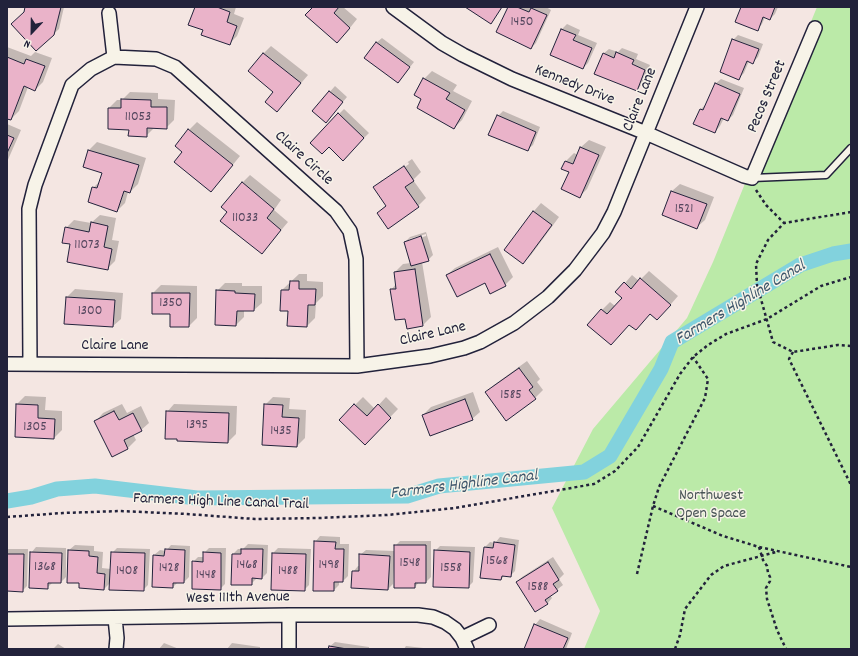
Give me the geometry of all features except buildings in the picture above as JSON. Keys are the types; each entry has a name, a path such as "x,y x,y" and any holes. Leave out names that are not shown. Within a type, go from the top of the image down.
{"street":[{"name":"Kennedy Drive","path":"393,7 442,43 512,79 646,133 744,176 752,178"},
{"name":"Claire Lane","path":"7,364 357,366 430,356 464,348 480,342 514,323 548,297 575,270 603,233 614,212 697,7"},
{"path":"30,364 30,209 35,185 72,85 91,69 114,57 109,13"},
{"name":"Pecos Street","path":"752,178 815,28"},
{"name":"Claire Circle","path":"114,57 156,59 175,67 336,211 350,231 356,259 357,366"},
{"path":"289,615 289,649"},
{"name":"West 111th Avenue","path":"7,619 289,615 418,615 433,617 445,622 454,629 465,644"},
{"path":"115,618 117,638 116,649"},
{"path":"465,644 489,625"}],"lane":[{"path":"752,178 826,175 851,148"}],"path":[{"path":"752,178 757,191 766,205 784,223"},
{"path":"851,212 784,223 768,240 756,264 757,285 773,342 793,352 838,345 851,346"},
{"name":"Farmers High Line Canal Trail","path":"7,518 120,512 187,514 255,519 387,515 455,508 594,484 615,471 638,447 680,374 693,357 708,345 726,334 767,319 820,286 851,277"},
{"path":"793,352 789,359 851,485"},
{"path":"637,574 659,487 705,398 708,379 693,357"},
{"path":"653,506 723,536 759,547 851,567"},
{"path":"759,547 770,577 766,588 767,599 777,630 786,649"},
{"path":"675,649 680,635 685,609 711,575 724,566 778,551"}],"green space":[{"name":"Northwest Open Space","path":"817,7 851,7 851,649 584,649 600,611 552,508 593,429 687,318 713,262"}],"waterway":[{"name":"Farmers Highline Canal","path":"7,501 31,497 57,489 95,486 197,498 407,496 439,486 584,472 610,456 661,369 672,342 800,265 833,254 851,251"}]}
